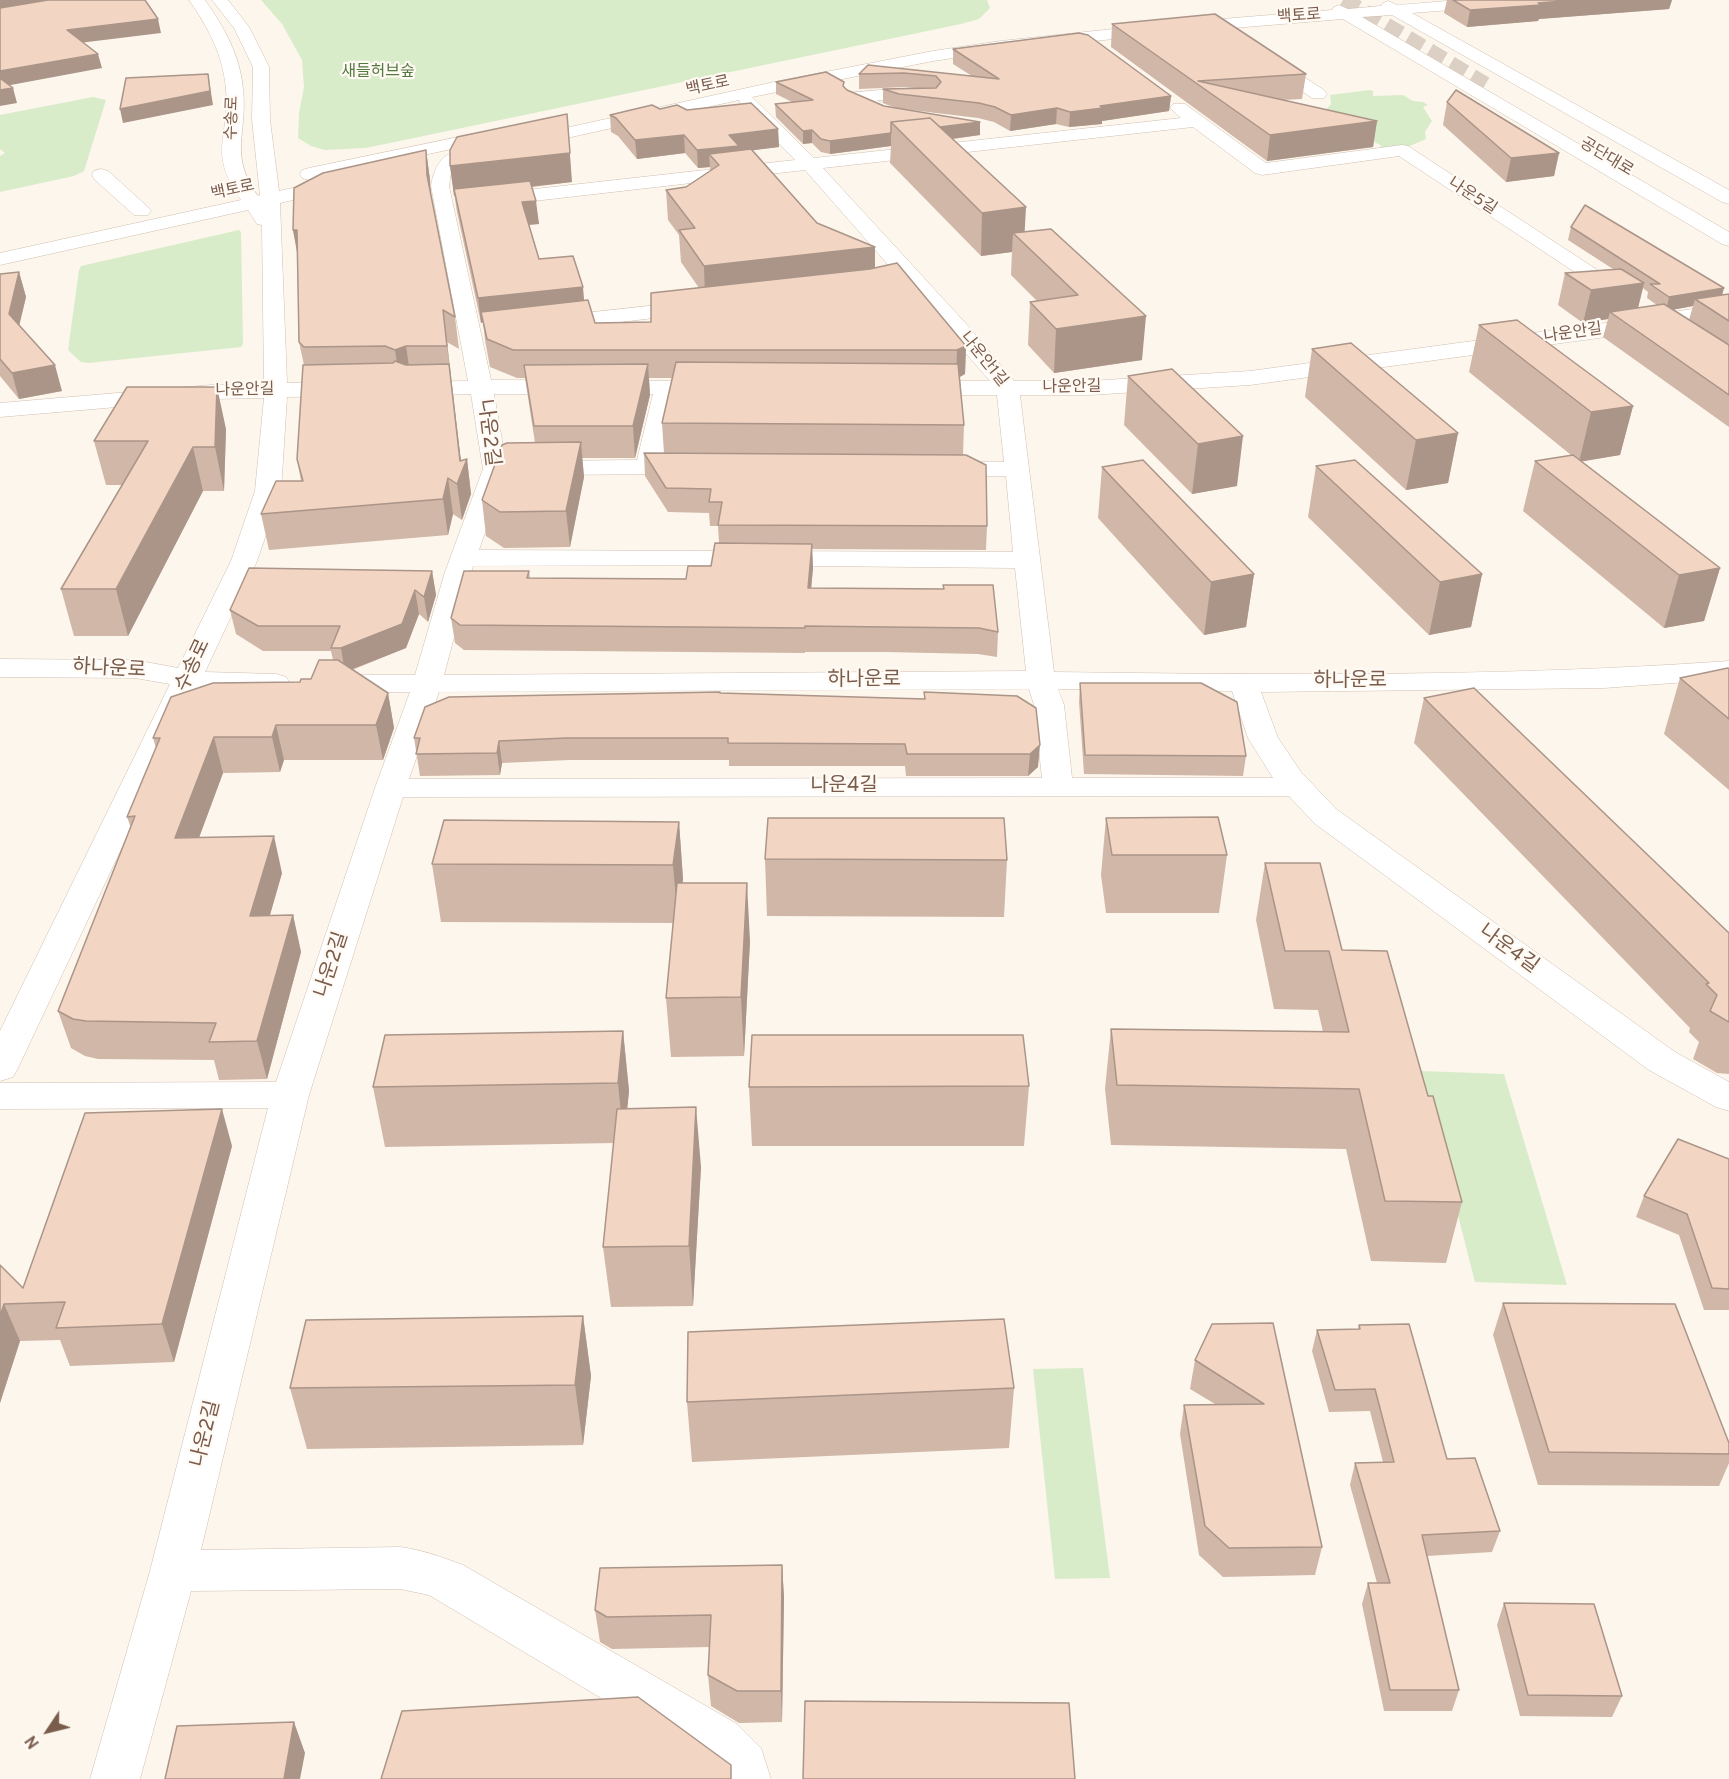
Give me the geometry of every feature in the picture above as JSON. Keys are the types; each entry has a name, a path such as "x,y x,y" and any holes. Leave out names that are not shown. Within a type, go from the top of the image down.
{"street":[{"name":"수송로","path":"197,0 215,24 231,60 235,103 231,159 259,193"},
{"name":"수송로","path":"0,1068 244,561 268,491 276,391 272,235 259,193 263,142 261,67 241,27 220,0"},
{"name":"백토로","path":"1384,4 1426,0"},
{"name":"백토로","path":"520,128 732,89 933,56 1082,36 1226,25 1332,6 1515,0"},
{"path":"1431,32 1420,21 1424,13 1447,7 1485,2"},
{"path":"1226,25 1276,3"},
{"path":"1384,4 1729,198"},
{"path":"1332,6 1729,240"},
{"path":"1226,25 1325,22 1354,26 1381,35"},
{"name":"백토로","path":"509,146 836,61 997,35 1226,25"},
{"path":"1082,36 1099,49"},
{"path":"1250,49 1318,94"},
{"name":"공단대로","path":"1504,83 1729,212"},
{"name":"공단대로","path":"1485,85 1729,228"},
{"name":"나운안1길","path":"732,89 811,165 903,282 1008,388 1041,680 1049,705 1058,787"},
{"path":"903,117 872,107 854,97 880,95 929,97"},
{"path":"1162,95 1197,121"},
{"path":"460,203 1197,121"},
{"name":"나운5길","path":"1197,121 1262,169 1402,150 1691,338"},
{"path":"978,126 1020,141"},
{"path":"263,142 269,154 291,165 320,167 364,163"},
{"name":"백토로","path":"0,242 141,211 259,193 454,158 488,143 364,163 259,193 0,259"},
{"name":"나운2길","path":"115,1779 173,1571 290,1095 390,788 427,684 463,558 495,469 481,388 479,331 460,203 440,186 446,164 454,158"},
{"path":"101,175 141,211"},
{"path":"525,326 710,306"},
{"name":"나운안길","path":"890,388 1178,384 1250,378 1599,331 1729,309"},
{"path":"648,467 666,387"},
{"path":"411,389 732,388"},
{"name":"나운안길","path":"0,410 212,392 359,389"},
{"path":"495,469 717,467"},
{"path":"916,469 1017,469"},
{"path":"463,558 830,557 1028,560"},
{"name":"하나운로","path":"0,668 135,669 188,679 235,683 427,684 1041,680 1244,683 1604,679 1729,670"},
{"name":"나운4길","path":"1244,683 1263,738 1289,778 1325,816 1662,1061 1729,1098"},
{"name":"나운4길","path":"390,788 1298,787"},
{"path":"0,1096 290,1095"},
{"path":"173,1571 400,1568 424,1571 446,1580 719,1741 743,1765 746,1779"}],"green space":[{"name":"새들허브숲","path":"261,0 987,0 990,8 979,19 961,24 366,148 325,150 311,146 298,138 299,113 304,87 302,60 282,24"},
{"path":"1373,91 1373,96 1403,95 1413,101 1428,105 1423,107 1432,121 1425,132 1426,139 1405,148 1382,148 1321,115 1331,104 1330,95"},
{"path":"93,97 106,100 84,171 74,176 0,192 0,156 5,153 0,149 0,115"},
{"path":"239,230 241,232 243,344 241,347 88,363 81,362 68,350 81,266"},
{"path":"1421,1071 1504,1074 1567,1285 1475,1282"},
{"path":"1083,1368 1110,1578 1055,1579 1033,1369"}],"building":[{"path":"48,0 145,0 158,19 67,30 98,54 0,71 0,8"},
{"path":"1453,0 1576,0 1470,10"},
{"path":"1215,14 1306,74 1198,81 1377,121 1270,135 1112,24"},
{"path":"1079,33 1088,35 1171,96 1070,112 1057,108 1011,115 995,107 979,103 899,94 883,89 936,88 941,82 936,76 904,73 859,74 868,65 999,79 953,49"},
{"path":"826,72 844,82 843,86 847,90 884,106 980,122 940,127 930,118 891,122 891,133 830,141 821,139 812,130 803,131 775,104 813,100 776,82"},
{"path":"208,74 210,91 120,109 126,78"},
{"path":"0,78 13,88 0,90"},
{"path":"1456,90 1559,153 1511,158 1447,102"},
{"path":"751,103 778,129 729,135 739,146 697,150 684,135 635,140 616,118 610,115 652,105 660,109 677,105 687,110"},
{"path":"567,114 570,153 450,166 450,150 457,137"},
{"path":"930,118 1026,207 982,213 891,122"},
{"path":"751,149 817,223 875,247 704,266 679,230 695,228 666,190 686,187 719,165 709,154"},
{"path":"426,150 427,175 455,317 443,310 447,346 406,346 395,350 385,346 304,347 299,342 297,230 293,230 294,188 323,173"},
{"path":"530,181 536,201 522,202 539,259 573,256 583,287 478,298 454,189"},
{"path":"1585,205 1724,288 1669,297 1650,284 1660,284 1571,227"},
{"path":"1051,229 1146,316 1056,329 1030,302 1078,295 1013,233"},
{"path":"897,263 966,346 957,350 513,350 487,339 481,312 588,300 595,323 651,322 651,293 870,269"},
{"path":"1621,269 1644,283 1591,290 1565,273"},
{"path":"19,272 9,314 55,365 12,373 0,359 0,274"},
{"path":"1729,294 1729,321 1695,299"},
{"path":"1664,304 1729,345 1729,395 1610,312"},
{"path":"1517,320 1633,406 1591,412 1479,325"},
{"path":"1351,343 1458,433 1416,440 1312,349"},
{"path":"395,361 406,365 449,364 460,461 467,459 457,484 448,478 443,499 261,514 276,481 303,481 297,459 303,365 393,363"},
{"path":"676,362 958,364 964,425 662,423"},
{"path":"648,364 633,426 534,426 524,365"},
{"path":"1172,369 1243,436 1198,444 1128,376"},
{"path":"127,387 217,387 215,447 193,447 116,589 61,589 148,441 94,441"},
{"path":"581,442 566,511 500,512 482,500 502,445 507,443"},
{"path":"644,453 966,455 986,465 987,526 718,525 722,502 709,502 711,489 666,488"},
{"path":"1573,455 1720,568 1679,575 1535,461"},
{"path":"1143,460 1254,574 1211,582 1102,467"},
{"path":"1355,460 1482,574 1440,582 1316,466"},
{"path":"715,543 812,544 808,588 944,589 943,585 993,585 998,632 979,628 460,625 451,618 464,571 529,571 527,578 686,579 688,566 711,566"},
{"path":"249,568 432,571 424,597 415,590 402,624 341,648 331,648 340,626 258,626 230,610"},
{"path":"319,660 338,660 388,693 376,725 276,725 272,737 214,737 175,838 274,836 250,916 293,915 257,1041 209,1042 216,1023 86,1021 73,1019 58,1011 135,816 127,817 160,738 153,738 171,697 213,683 300,682 301,679 311,679"},
{"path":"1729,669 1729,719 1680,678"},
{"path":"1080,683 1201,683 1237,702 1246,756 1085,755"},
{"path":"1474,688 1729,933 1729,1022 1710,1011 1717,995 1706,984 1709,983 1424,698"},
{"path":"720,692 925,699 924,692 1017,696 1036,708 1040,745 1030,754 907,754 905,744 728,743 728,738 566,738 499,741 497,753 416,754 420,738 414,738 425,707 449,697"},
{"path":"1218,817 1227,855 1112,855 1106,818"},
{"path":"768,818 1004,818 1007,860 765,859"},
{"path":"444,820 679,822 673,865 432,864"},
{"path":"1265,863 1320,863 1342,950 1387,951 1428,1096 1433,1096 1462,1202 1385,1201 1359,1089 1117,1085 1111,1029 1349,1032 1329,951 1285,951"},
{"path":"677,883 747,883 741,997 666,998"},
{"path":"623,1031 618,1083 373,1087 385,1035"},
{"path":"752,1035 1023,1035 1029,1086 749,1087"},
{"path":"696,1107 689,1246 603,1247 617,1109"},
{"path":"222,1109 162,1324 56,1328 65,1302 4,1304 0,1316 0,1265 23,1288 85,1113"},
{"path":"1678,1139 1729,1159 1729,1289 1712,1288 1687,1214 1644,1196"},
{"path":"1503,1303 1675,1304 1729,1443 1729,1454 1549,1452"},
{"path":"583,1316 575,1385 290,1388 306,1320"},
{"path":"1004,1319 1014,1388 687,1402 688,1332"},
{"path":"1273,1323 1322,1547 1229,1548 1205,1526 1184,1405 1264,1404 1195,1360 1212,1324"},
{"path":"1409,1324 1447,1459 1475,1458 1500,1531 1422,1535 1459,1690 1390,1690 1368,1583 1390,1583 1355,1463 1394,1462 1375,1389 1335,1390 1317,1330 1360,1329 1359,1325"},
{"path":"782,1565 781,1691 737,1691 708,1675 711,1615 607,1617 595,1610 600,1568"},
{"path":"1504,1603 1594,1604 1622,1696 1528,1695"},
{"path":"638,1697 731,1765 731,1779 381,1779 402,1711"},
{"path":"805,1701 1069,1703 1075,1779 803,1779"},
{"path":"294,1722 284,1779 165,1779 177,1726"}],"tunnel":[{"path":"1343,0 1485,85"}]}
